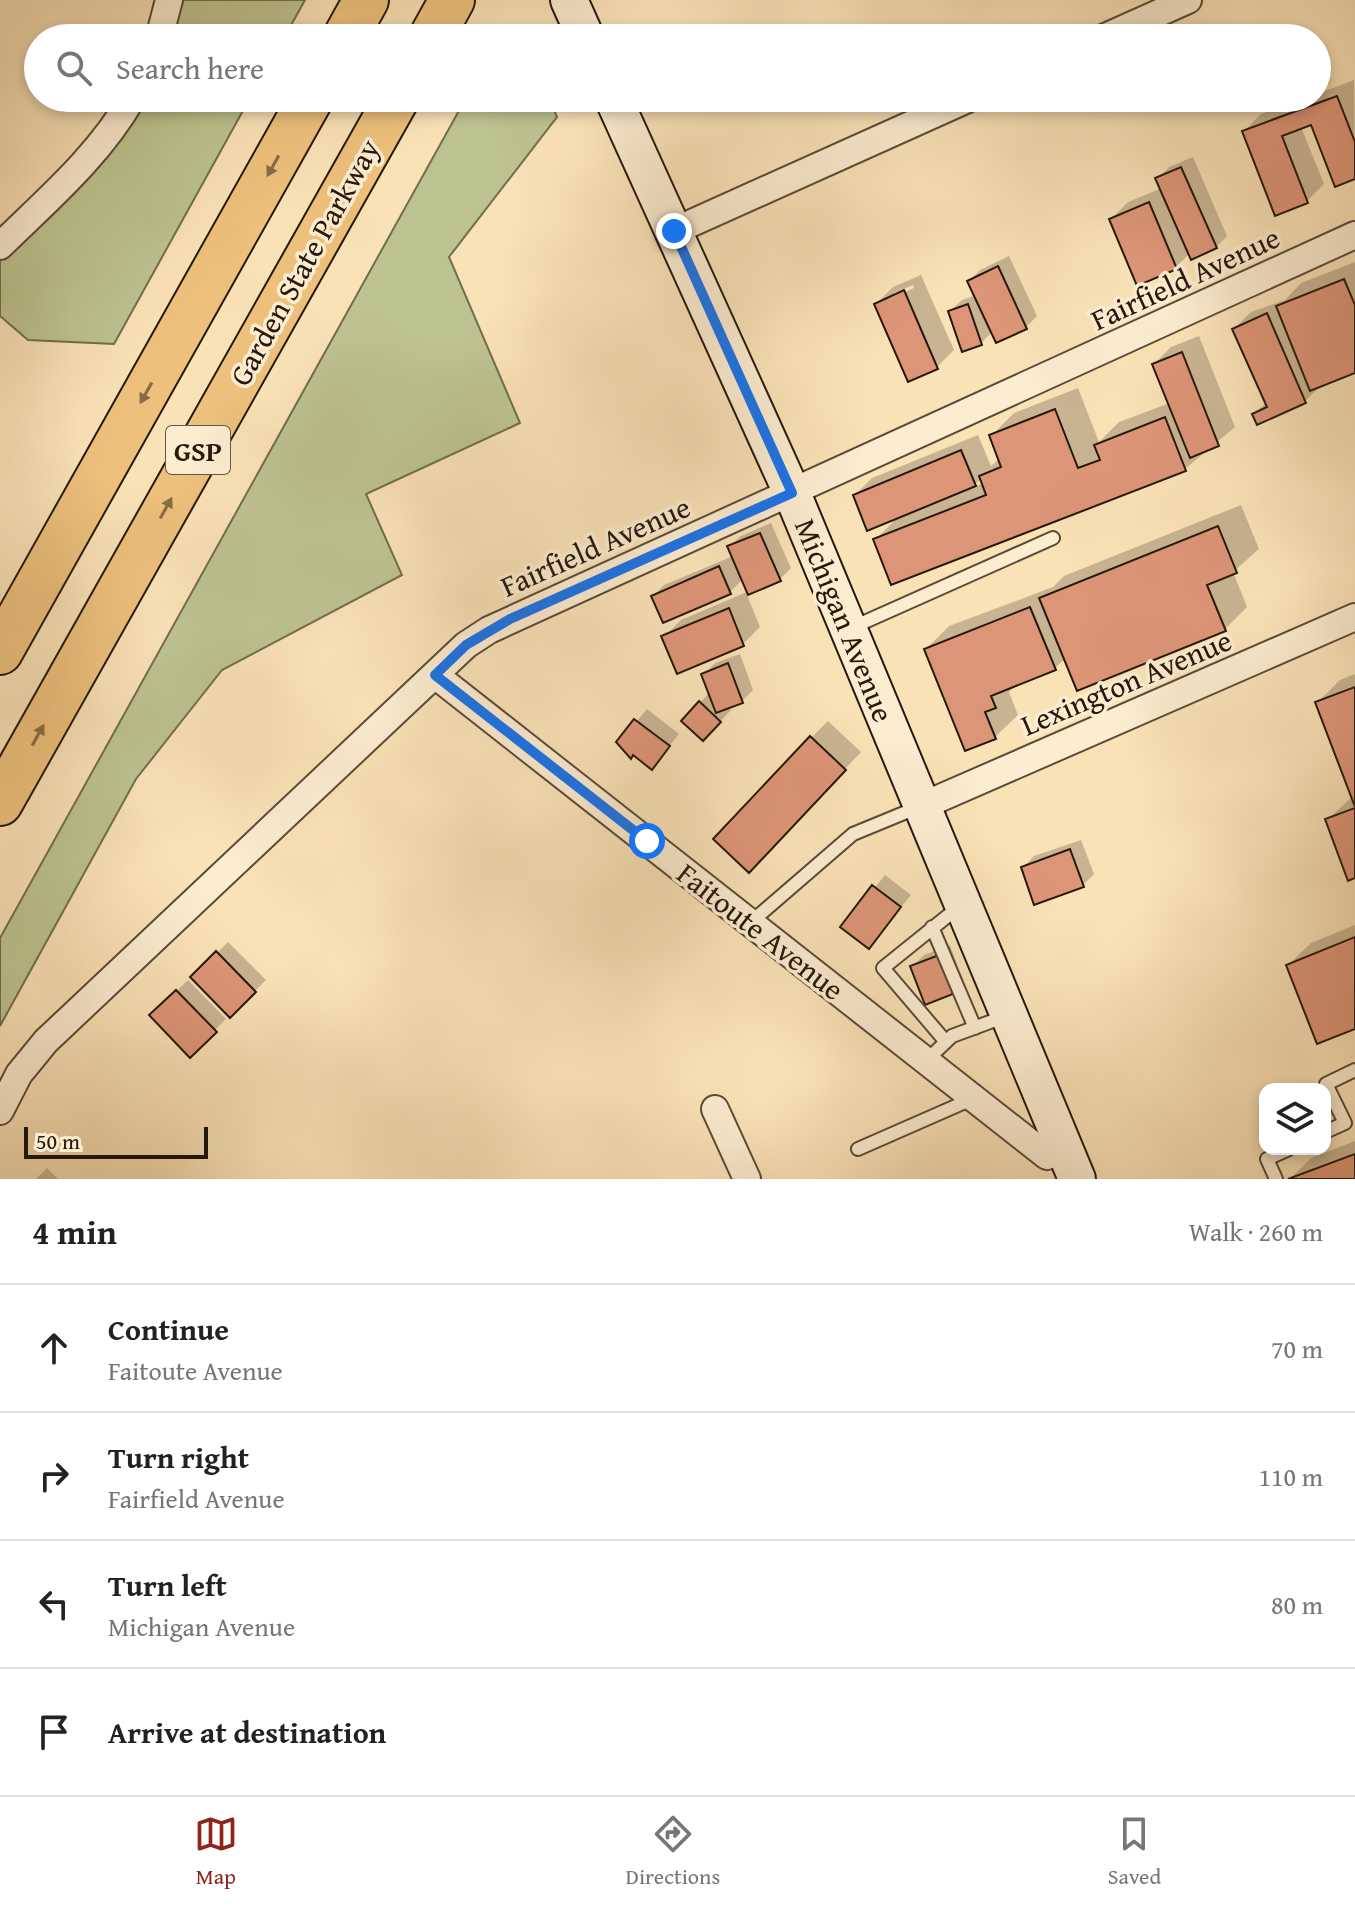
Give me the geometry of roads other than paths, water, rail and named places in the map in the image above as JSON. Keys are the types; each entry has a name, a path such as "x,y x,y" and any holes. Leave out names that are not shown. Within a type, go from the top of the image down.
{"highway":[{"path":"353,24 366,0"},
{"path":"439,24 452,0"},
{"name":"GSP","path":"0,652 303,112"},
{"name":"Garden State Parkway","path":"0,803 389,112"}],"street":[{"path":"163,24 169,0"},
{"path":"569,0 580,24"},
{"path":"1134,24 1188,0"},
{"path":"0,246 82,166 105,140 123,112"},
{"name":"Michigan Avenue","path":"619,112 792,493 1070,1164"},
{"path":"674,231 939,112"},
{"name":"Fairfield Avenue","path":"0,1111 19,1074 46,1041 466,645 510,619 1355,235"},
{"name":"Lexington Avenue","path":"922,806 1355,617"},
{"name":"Faitoute Avenue","path":"435,675 1047,1156 1070,1164"},
{"path":"715,1109 747,1179"}],"lane":[{"path":"848,629 1053,538"},
{"path":"750,923 853,834 922,806"},
{"path":"946,1042 883,968 962,904"},
{"path":"932,927 975,1028"},
{"path":"926,1061 946,1042 1008,1015"},
{"path":"1328,1083 1355,1070"},
{"path":"1331,1094 1345,1123 1331,1129"},
{"path":"858,1149 973,1098"},
{"path":"1276,1155 1267,1159 1276,1179"}]}
